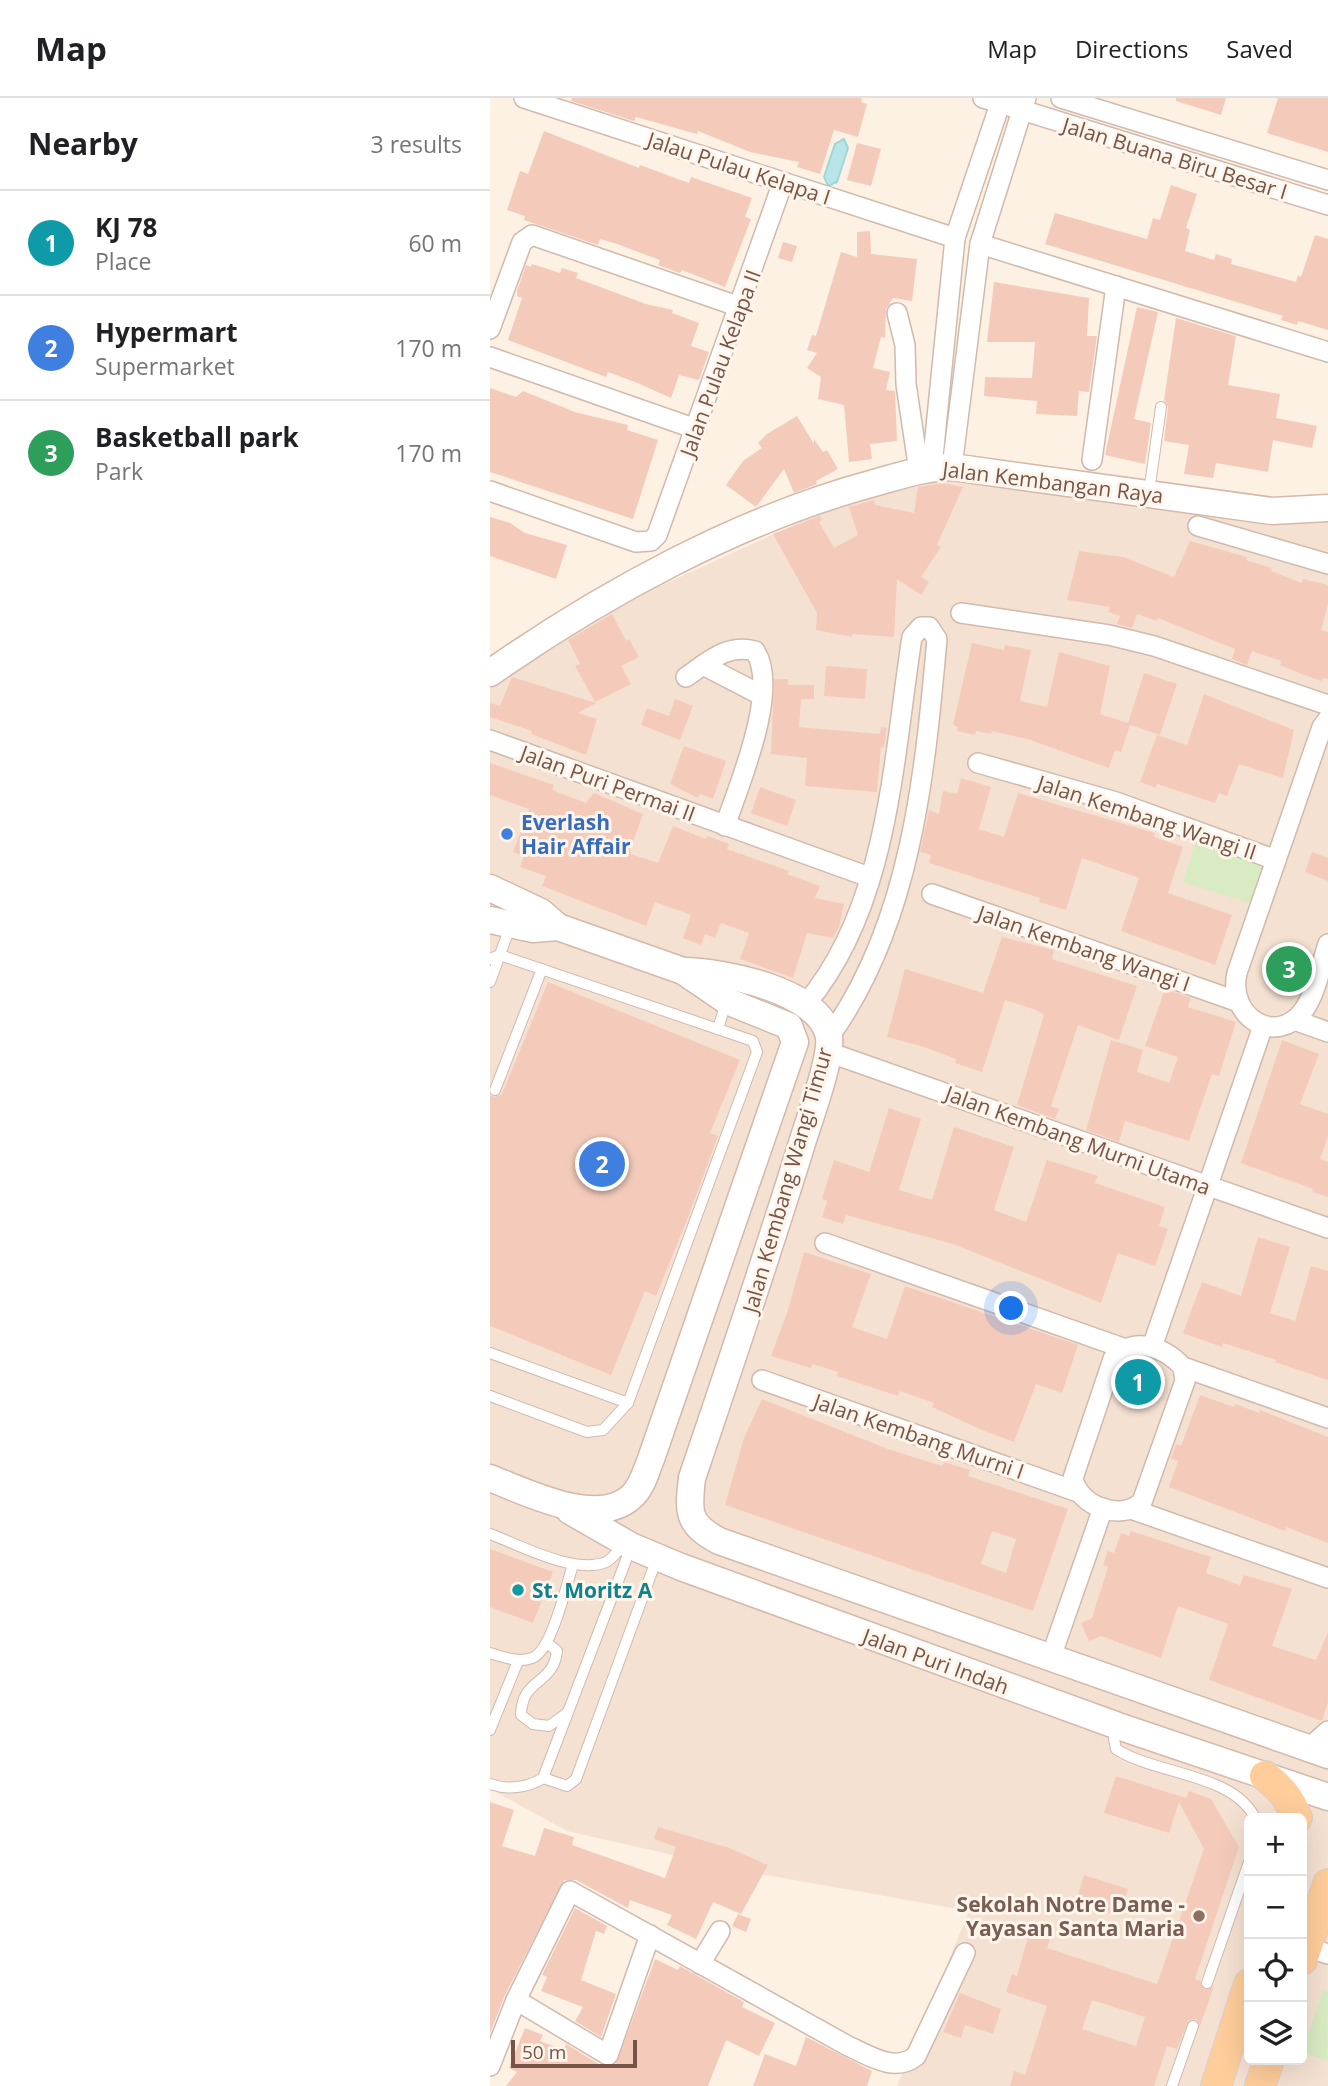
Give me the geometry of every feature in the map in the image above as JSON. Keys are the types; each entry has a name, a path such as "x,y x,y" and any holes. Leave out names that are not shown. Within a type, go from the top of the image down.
{"main road":[{"name":"Jalan Kembangan Raya","path":"490,673 601,599 753,526 838,493 934,468 1149,493 1272,511 1328,508"},
{"path":"490,888 541,912 558,926 682,971 727,1001"},
{"path":"500,923 533,929 558,926"},
{"path":"682,971 735,976 806,1004 821,1018 828,1044"},
{"name":"Jalan Kembang Wangi Timur","path":"553,1502 598,1510 622,1504 638,1490 710,1292 795,1042 789,1026 727,1001"},
{"name":"Jalan Kembang Wangi Timur","path":"694,1523 689,1506 692,1478 761,1273 828,1044"},
{"path":"710,1292 761,1273"},
{"path":"490,1478 553,1502"},
{"name":"Jalan Puri Indah","path":"553,1502 628,1545 657,1558 1118,1727 1328,1797"},
{"name":"Jalan Puri Indah","path":"694,1523 719,1541 1051,1657 1322,1745"},
{"path":"1265,1776 1280,1787 1292,1803 1295,1813"},
{"path":"1312,1954 1316,1894"},
{"path":"1216,2086 1244,1999"},
{"path":"1260,2086 1267,2065"}],"street":[{"name":"Jalau Pulau Kelapa I","path":"524,98 955,237"},
{"name":"Jalan Buana Biru Besar I","path":"1061,98 1328,180"},
{"name":"Jalan Buana Biru Besar I","path":"995,100 1024,105 1328,205"},
{"path":"934,468 955,237 995,100"},
{"path":"934,468 979,244 1024,105"},
{"name":"Jalan Pulau Kelapa II","path":"490,491 636,542 651,541 662,527 783,182"},
{"path":"490,329 522,242 528,236 537,236 740,307"},
{"path":"979,244 1328,352"},
{"path":"1092,460 1116,286"},
{"path":"897,313 905,345 906,384 934,468"},
{"path":"490,357 696,429"},
{"path":"1198,526 1328,564"},
{"path":"961,613 1109,635 1154,646 1328,705"},
{"name":"Jalan Kembang Wangi Timur","path":"828,1044 854,1003 866,976 902,872 927,747 937,639 935,632 921,627 912,637 883,829 869,877"},
{"path":"686,677 725,651 741,647 755,651 761,660 761,695 752,744 726,826"},
{"path":"703,666 761,695"},
{"path":"1328,719 1322,727 1237,973 1234,987 1236,1001 1246,1016 1263,1026 1278,1026 1294,1020 1308,1003 1328,944"},
{"name":"Jalan Puri Permai II","path":"490,740 869,877"},
{"name":"Jalan Kembang Wangi II","path":"978,764 1116,802 1276,860"},
{"path":"806,1004 837,963 869,877"},
{"name":"Jalan Kembang Wangi I","path":"932,894 1236,1001"},
{"path":"1294,1020 1328,1032"},
{"path":"1152,1347 1263,1026"},
{"name":"Jalan Kembang Murni Utama","path":"828,1044 1328,1228"},
{"path":"825,1243 1123,1348"},
{"path":"1075,1491 1073,1478 1113,1359 1123,1348 1136,1344 1152,1347 1172,1356 1182,1367 1328,1418"},
{"path":"1134,1510 1142,1502 1185,1381 1182,1367"},
{"name":"Jalan Kembang Murni I","path":"762,1380 1075,1491 1084,1500 1102,1508"},
{"path":"1051,1657 1102,1508 1121,1512 1134,1510 1328,1578"},
{"path":"490,2066 516,2000 570,1891 848,2046 893,2065 910,2061 916,2056 965,1953"},
{"path":"700,1964 720,1931"},
{"path":"516,2000 608,2054 650,1935"}],"lane":[{"path":"1149,493 1161,407"},
{"path":"490,982 500,923"},
{"path":"490,1396 587,1432 603,1430 628,1403 757,1052 753,1041 542,969 495,957"},
{"path":"495,1090 542,969"},
{"path":"718,1029 727,1001"},
{"path":"490,1353 628,1403"},
{"path":"490,1534 573,1565 594,1566 609,1561 628,1545"},
{"path":"490,1784 502,1788 534,1784 542,1778 628,1545"},
{"path":"542,1778 568,1786 576,1779 657,1558"},
{"path":"490,1653 518,1661 535,1658 547,1643 573,1565"},
{"path":"547,1643 557,1651 556,1660 550,1671 527,1689 522,1699 521,1714 533,1724 549,1726 568,1713"},
{"path":"490,1730 518,1661"},
{"path":"1118,1727 1114,1739 1116,1749 1231,1792 1248,1805 1252,1813"},
{"path":"1207,1983 1244,1876"},
{"path":"1172,2086 1193,2026"}],"shaded area":[{"path":"952,467 1328,508 1328,2086 897,2086 969,1911 743,1871 567,1831 490,1789 490,676 564,630 859,495"}],"green space":[{"path":"1196,841 1266,863 1253,904 1183,882"},
{"path":"1277,947 1312,959 1301,992 1266,979"},
{"path":"1323,1990 1328,1991 1327,2061 1307,2054 1307,2037"}],"water":[{"path":"844,139 848,148 837,182 828,186 824,177 835,144"}],"building":[{"path":"572,98 862,98 861,102 867,104 858,137 834,130 820,174 797,167 799,162 750,152 698,131 697,134 636,117 634,121 571,101"},
{"path":"1176,98 1226,98 1221,115 1176,101"},
{"path":"1278,98 1328,98 1328,152 1267,133"},
{"path":"544,131 639,168 640,165 689,183 691,177 752,198 745,217 751,219 725,287 682,270 680,273 658,265 660,260 617,244 600,239 598,245 524,220 525,216 507,210 520,171 528,174"},
{"path":"857,143 881,149 871,186 847,180"},
{"path":"1171,185 1197,194 1186,228 1190,230 1185,251 1214,260 1216,254 1232,259 1231,264 1296,282 1298,275 1301,277 1315,235 1328,239 1328,330 1298,321 1297,325 1281,320 1283,316 1045,244 1055,213 1147,239 1153,218 1160,220"},
{"path":"870,231 871,254 917,259 912,301 893,298 886,309 885,338 881,337 873,368 890,372 886,390 895,391 897,441 870,444 872,459 849,462 844,405 818,399 821,377 807,368 817,353 807,350 812,335 816,336 841,252 857,257 857,232"},
{"path":"783,242 797,246 792,262 778,258"},
{"path":"532,264 560,273 562,268 578,273 576,278 646,304 673,310 672,313 699,323 691,346 709,352 699,380 679,375 671,398 608,372 606,377 508,340 522,298 517,296 517,291 526,265 531,267"},
{"path":"994,282 1089,298 1087,336 1097,336 1089,392 1079,391 1077,416 1036,414 1037,401 984,396 985,377 1032,378 1035,342 987,342"},
{"path":"1137,307 1158,312 1134,419 1151,423 1145,464 1105,455"},
{"path":"1176,318 1236,336 1228,385 1280,394 1276,418 1317,426 1312,448 1273,440 1268,472 1216,463 1213,478 1184,474 1189,445 1164,441 1168,407 1164,400"},
{"path":"490,388 516,397 523,391 575,412 628,425 627,430 658,440 633,519 490,472"},
{"path":"797,416 814,444 814,439 823,452 827,450 838,469 816,481 817,484 794,493 784,469 756,507 726,485 743,461 762,448 758,443 767,434"},
{"path":"943,483 963,487 937,545 941,547 921,577 929,582 921,595 897,579 894,637 852,634 852,637 816,630 817,613 773,534 820,516 822,520 819,522 834,548 858,535 849,507 874,500 875,505 914,513 918,487"},
{"path":"490,517 510,523 525,533 567,545 556,579 490,556"},
{"path":"1190,541 1247,557 1246,560 1272,568 1271,571 1302,583 1303,579 1328,585 1328,604 1321,630 1328,632 1328,679 1323,678 1321,681 1299,673 1280,665 1281,661 1252,651 1247,665 1232,659 1235,649 1158,618 1157,621 1137,614 1132,628 1117,624 1120,616 1108,612 1110,607 1067,600 1079,551 1123,557 1174,577"},
{"path":"612,614 626,641 629,639 639,657 621,666 631,684 595,702 575,666 580,664 568,640"},
{"path":"972,643 1004,650 1005,645 1031,650 1020,701 1047,707 1059,652 1110,666 1100,714 1128,723 1144,673 1177,684 1160,735 1130,725 1121,752 1115,750 1109,768 1027,739 992,731 991,734 976,731 975,735 957,731 958,727 953,725"},
{"path":"826,666 867,669 865,699 824,696"},
{"path":"512,677 596,703 578,713 597,719 586,755 531,734 532,731 490,717 490,703 500,706"},
{"path":"774,679 788,679 788,685 814,685 814,699 801,699 799,727 880,734 881,727 887,728 884,748 881,747 877,792 805,786 807,758 771,754"},
{"path":"1204,694 1294,730 1283,778 1239,764 1227,796 1219,793 1215,803 1157,784 1156,788 1140,782 1157,735 1187,745"},
{"path":"675,699 693,706 680,740 641,725 647,708 669,716"},
{"path":"684,746 726,761 713,799 700,794 698,798 670,784"},
{"path":"490,763 554,785 552,790 586,803 594,793 643,814 630,850 631,854 658,863 673,826 706,839 707,836 729,844 727,849 789,871 787,874 820,886 815,898 844,904 839,927 833,938 807,933 793,978 740,959 749,933 721,923 715,938 705,934 701,945 683,938 691,915 655,902 646,926 542,886 546,876 520,867 524,856 513,852 529,809 490,795"},
{"path":"961,778 991,787 979,829 1004,837 1018,793 1155,833 1154,837 1183,847 1168,893 1232,915 1215,965 1121,931 1139,878 1082,858 1066,910 1039,902 1040,898 929,863 931,855 920,852 929,810 939,814 943,791 957,794"},
{"path":"760,787 796,800 787,826 751,813"},
{"path":"1312,852 1328,858 1328,881 1305,872"},
{"path":"1002,937 1054,950 1052,959 1137,986 1119,1040 1078,1025 1051,1106 1059,1109 1055,1119 1017,1105 1044,1015 1036,1010 1005,1000 982,1072 955,1063 956,1059 924,1047 887,1037 905,969 983,993"},
{"path":"548,982 740,1060 710,1133 718,1136 656,1296 645,1291 611,1375 490,1326 490,1095 495,1097 502,1094"},
{"path":"1165,989 1191,998 1188,1007 1236,1022 1219,1076 1212,1074 1189,1141 1125,1121 1119,1142 1086,1130 1111,1040 1143,1050 1137,1072 1169,1083 1178,1057 1145,1046"},
{"path":"1282,1040 1319,1054 1300,1104 1328,1114 1328,1137 1320,1159 1328,1162 1328,1197 1241,1163"},
{"path":"889,1108 921,1119 899,1190 932,1200 954,1127 1014,1147 994,1210 1026,1222 1047,1160 1098,1176 1095,1183 1165,1207 1159,1226 1168,1229 1155,1266 1118,1253 1101,1303 953,1244 846,1215 843,1224 822,1217 827,1201 822,1199 834,1160 869,1172"},
{"path":"1258,1237 1290,1247 1270,1313 1295,1321 1311,1266 1328,1271 1328,1380 1275,1362 1276,1360 1223,1343 1222,1347 1183,1333 1202,1282 1241,1296"},
{"path":"804,1252 871,1274 852,1327 887,1339 905,1286 1078,1345 1062,1393 1036,1384 1014,1442 932,1407 934,1403 900,1391 898,1396 837,1376 838,1372 812,1364 811,1368 771,1356 788,1310"},
{"path":"1200,1395 1234,1407 1235,1404 1259,1413 1260,1410 1328,1437 1328,1543 1286,1527 1285,1531 1169,1487 1178,1461 1171,1459 1176,1444 1181,1446"},
{"path":"762,1399 888,1449 942,1466 944,1462 970,1470 968,1476 1068,1509 1033,1611 725,1505 744,1438","holes":["992,1531 1016,1539 1006,1573 981,1564"]},
{"path":"1131,1531 1211,1557 1206,1573 1240,1585 1244,1575 1292,1589 1272,1646 1316,1660 1328,1632 1328,1702 1322,1721 1209,1680 1228,1624 1178,1606 1161,1658 1101,1636 1089,1641 1081,1623 1092,1618 1108,1567 1103,1565 1108,1551 1114,1553 1121,1533 1129,1536"},
{"name":"St. Moritz A","path":"490,1549 553,1572 533,1623 490,1607"},
{"path":"1116,1776 1186,1798 1189,1791 1211,1799 1239,1847 1195,1979 1200,1981 1205,1990 1214,1986 1200,2026 1196,2019 1189,2020 1177,2049 1167,2046 1154,2086 1010,2086 1014,2071 1025,2075 1047,2006 1006,1992 1012,1974 1017,1976 1032,1923 1053,1929 1047,1948 1157,1984 1204,1849 1179,1802 1169,1833 1104,1813","holes":["1092,2000 1145,2017 1136,2046 1082,2029"]},
{"path":"490,1802 514,1810 502,1846 535,1856 544,1828 574,1837 572,1845 665,1878 676,1847 654,1839 658,1827 729,1848 768,1865 741,1914 713,1902 696,1939 667,1925 672,1915 630,1900 628,1908 576,1880 564,1880 505,1995 490,2033"},
{"path":"1084,1875 1128,1889 1119,1916 1076,1902"},
{"path":"575,1908 607,1926 604,1934 596,1931 581,1980 616,1994 601,2037 575,2021 583,2007 541,1991 547,1977 542,1975"},
{"path":"738,1914 751,1919 746,1932 732,1926"},
{"path":"655,1959 678,1970 680,1966 744,2002 742,2007 775,2023 759,2056 726,2040 708,2086 506,2086 517,2072 509,2068 525,2028 543,2035 540,2041 564,2050 566,2044 602,2066 616,2064"},
{"path":"960,1993 1001,2009 993,2034 965,2025 961,2038 943,2032"},
{"path":"806,2037 872,2071 867,2086 753,2086 765,2054 796,2066"}],"place":[{"name":"Everlash Hair Affair","path":"507,834"},
{"name":"Basketball park","path":"1289,969"},
{"name":"Hypermart","path":"602,1164"},
{"name":"KJ 78","path":"1138,1382"},
{"name":"St. Moritz A","path":"518,1590"},
{"name":"Sekolah Notre Dame - Yayasan Santa Maria","path":"1199,1916"}]}
